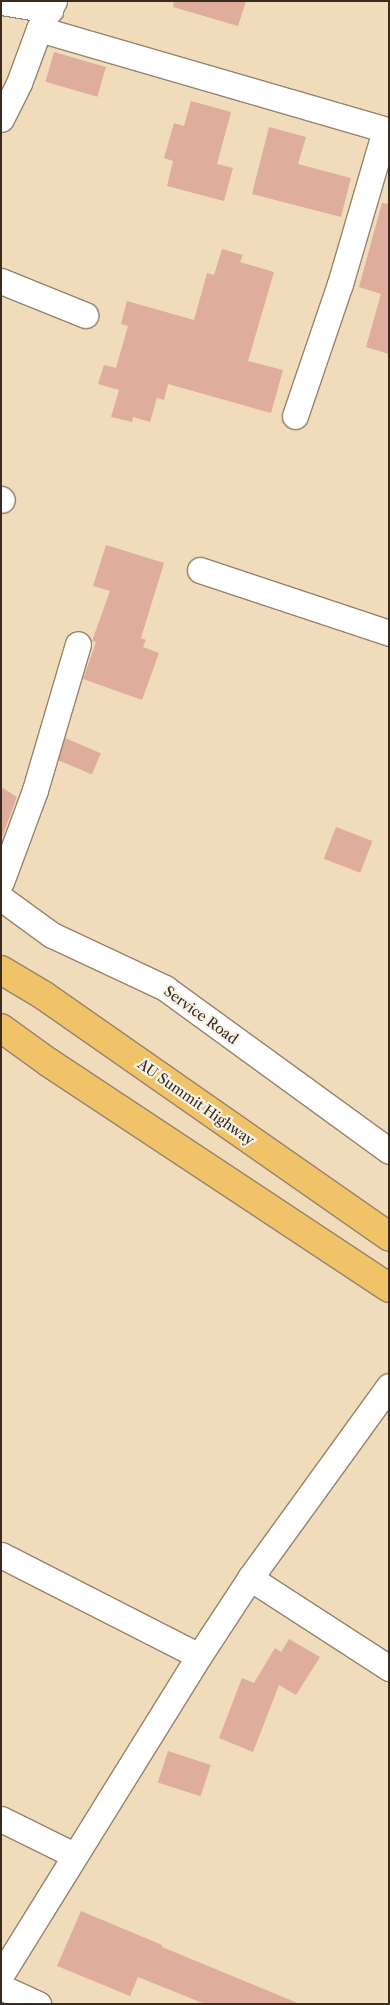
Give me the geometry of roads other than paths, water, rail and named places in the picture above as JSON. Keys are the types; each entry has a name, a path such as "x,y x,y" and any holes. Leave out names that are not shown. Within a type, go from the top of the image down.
{"main road":[{"name":"AU Summit Highway","path":"1,970 43,995 389,1236"},
{"path":"1,1028 48,1062 389,1288"}],"street":[{"path":"1,2 48,14 387,131 340,284 295,416"},
{"path":"1,119 19,83 48,14"},
{"path":"1,281 85,314"},
{"path":"200,570 389,633"},
{"path":"1,882 35,790 78,644"},
{"name":"Service Road","path":"1,898 52,935 165,988 389,1152"},
{"path":"1,1975 74,1855 250,1578 389,1386"},
{"path":"1,1555 199,1656"},
{"path":"250,1578 389,1668"},
{"path":"1,1820 74,1855"},
{"path":"1,1987 38,2004"}]}
